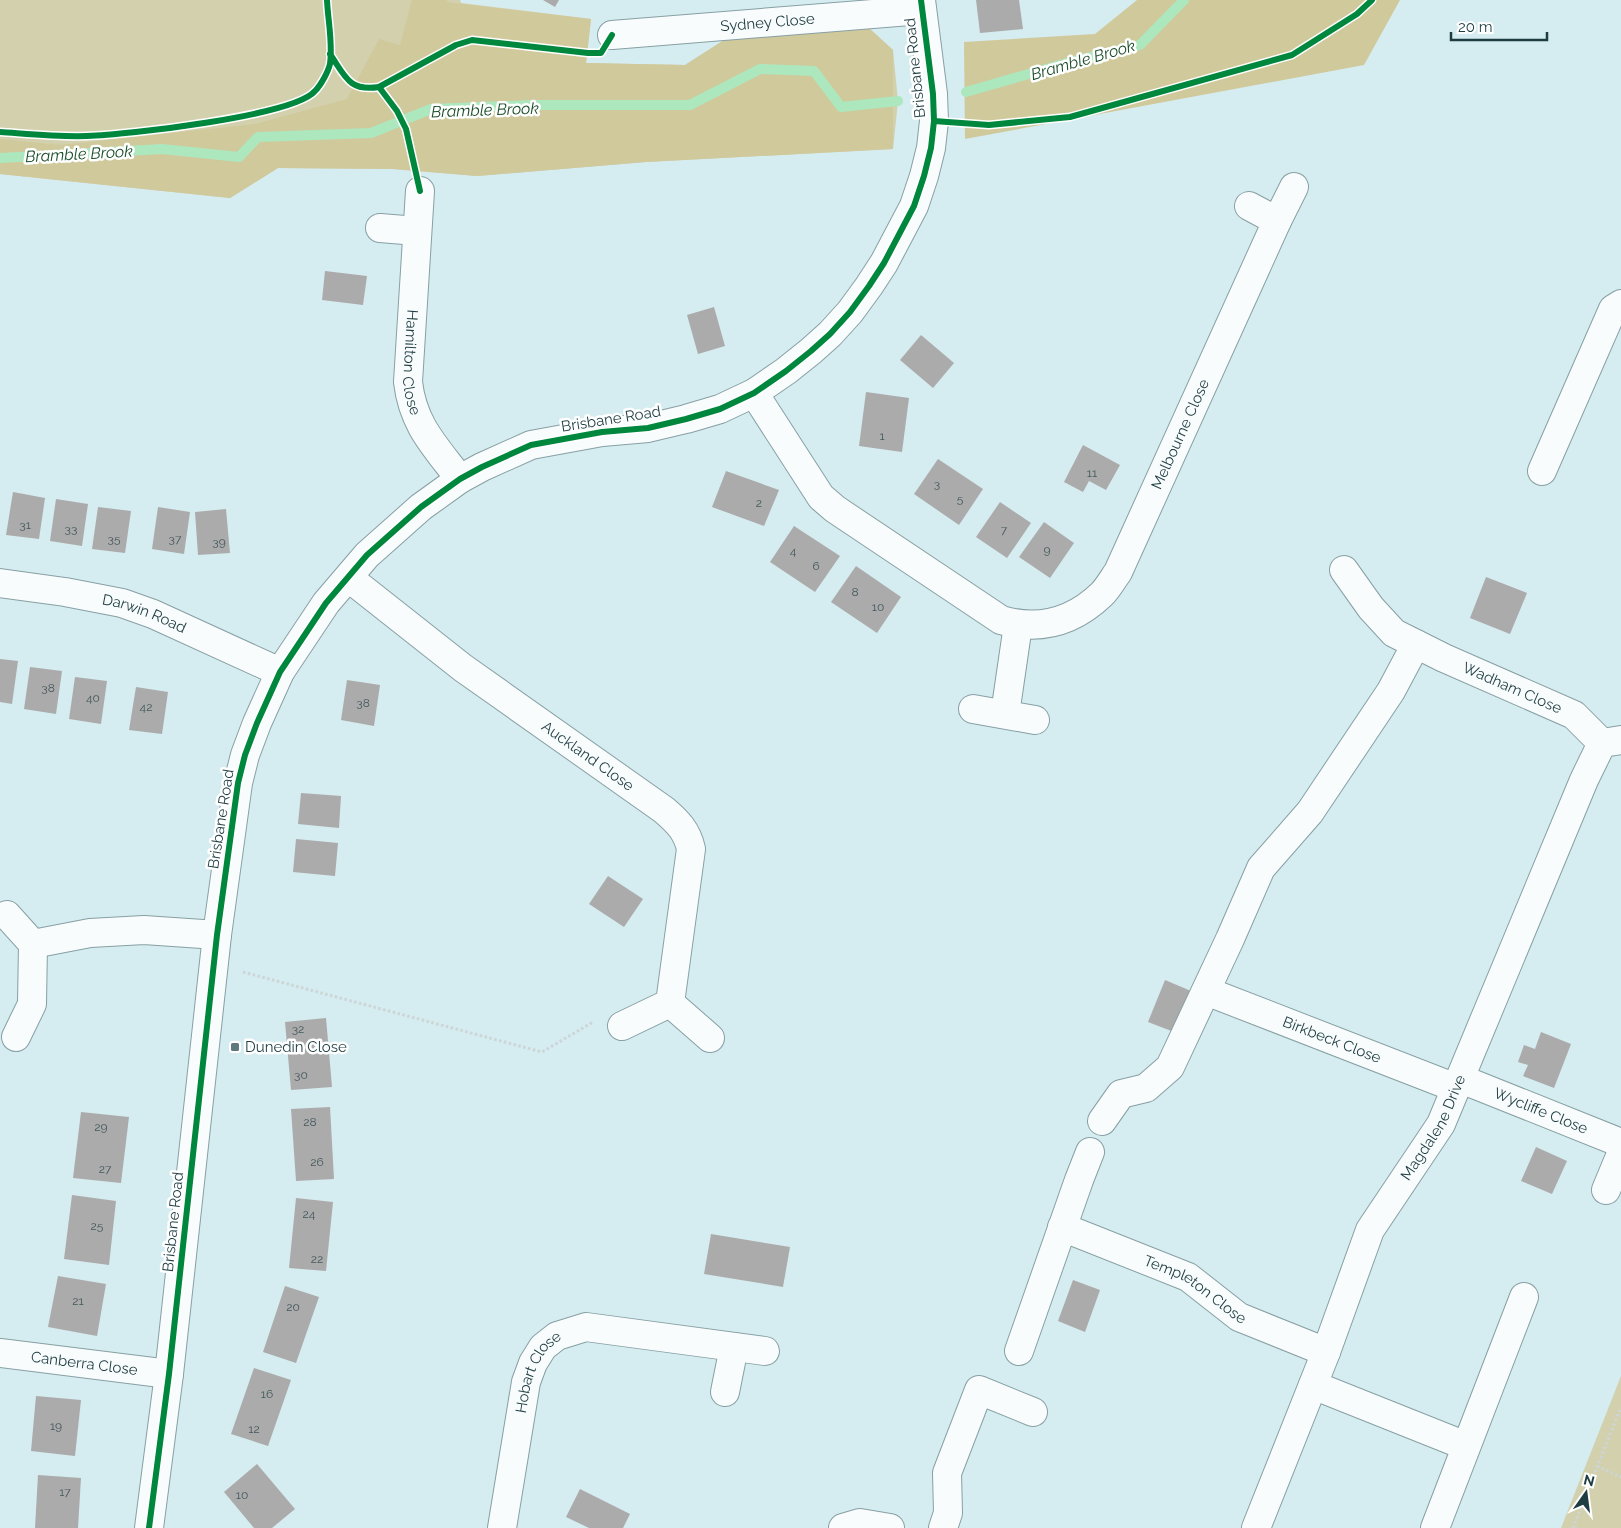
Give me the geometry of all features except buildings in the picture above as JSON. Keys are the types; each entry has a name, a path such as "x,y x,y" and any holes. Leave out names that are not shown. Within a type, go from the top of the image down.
{"street":[{"name":"Sydney Close","path":"612,35 922,5"},
{"name":"Brisbane Road","path":"149,1528 169,1374 217,935 238,783 245,755 257,723 280,672 326,603 367,555 421,507 460,479 482,467 531,446 593,434 648,428 720,409 754,393 786,371 812,351 850,312 884,263 914,206 931,148 934,121 932,75 922,5"},
{"name":"Melbourne Close","path":"754,393 821,497 835,509 1001,620 1018,625 1063,620 1084,608 1103,593 1118,572 1294,187"},
{"name":"Hamilton Close","path":"420,191 408,382 410,398 414,411 425,432 460,479"},
{"path":"1248,206 1277,221"},
{"path":"380,228 417,231"},
{"path":"1542,471 1613,309 1621,304"},
{"name":"Wadham Close","path":"1344,570 1370,608 1394,633 1444,658 1574,715 1611,742"},
{"name":"Auckland Close","path":"349,578 462,668 664,810 684,828 691,849 670,1003"},
{"name":"Darwin Road","path":"0,582 122,603 153,614 280,672"},
{"path":"1005,714 1018,625"},
{"path":"1102,1121 1121,1094 1146,1088 1170,1067 1261,868 1310,812 1390,691 1416,644"},
{"path":"973,709 1035,720"},
{"name":"Magdalene Drive","path":"1256,1528 1326,1352 1370,1230 1441,1124 1584,780 1611,742"},
{"path":"7,914 33,944 32,1004 16,1037"},
{"path":"33,944 90,933 144,930 217,935"},
{"name":"Birkbeck Close","path":"1206,991 1458,1083"},
{"path":"622,1026 670,1003 710,1038"},
{"name":"Wycliffe Close","path":"1458,1083 1621,1143"},
{"path":"1019,1350 1090,1152"},
{"path":"1606,1190 1621,1154"},
{"name":"Templeton Close","path":"1062,1227 1188,1277 1240,1318 1326,1352"},
{"path":"1435,1528 1524,1297"},
{"name":"Hobart Close","path":"502,1528 526,1382 543,1347 557,1336 586,1327 765,1351"},
{"path":"725,1392 734,1347"},
{"name":"Canberra Close","path":"0,1353 169,1374"},
{"path":"1313,1385 1466,1446"},
{"path":"943,1528 948,1513 947,1473 979,1390 1033,1412"},
{"path":"843,1528 860,1523 890,1528"}],"path":[{"path":"214,964 542,1052 593,1022 622,1026"},
{"path":"1573,1528 1621,1407"},
{"path":"1597,1466 1621,1477"}],"shaded area":[{"path":"0,0 460,0 461,3 591,19 586,63 685,65 732,35 870,29 893,50 898,101 893,149 646,162 477,176 393,169 278,168 230,198 0,174"},
{"path":"412,0 447,0 447,2 591,19 586,63 685,65 732,35 870,29 893,50 893,149 646,162 477,176 393,169 278,168 230,198 0,174 0,139 61,145 255,124 347,99 379,39 400,45"},
{"path":"1137,0 1400,0 1364,65 965,139 964,42 1095,34"},
{"path":"1621,1376 1621,1528 1561,1528"}],"waterway":[{"name":"Bramble Brook","path":"966,92 1074,61 1140,45 1184,0"},
{"name":"Bramble Brook","path":"0,158 162,149 239,157 258,137 371,133 431,109 532,105 690,105 760,69 814,71 841,107 898,101"}],"cycle path":[{"path":"0,132 76,136 136,132 244,116 301,100 315,91 328,71 330,64 331,40 327,0"},
{"path":"149,1528 169,1374 217,935 238,783 245,755 257,723 280,672 326,603 367,555 421,507 460,479 531,445 602,432 648,428 720,409 754,393 786,371 830,334 850,312 884,263 914,206 924,176 931,148 934,121 933,94 921,0"},
{"path":"934,121 989,125 1070,117 1292,55 1357,14 1372,0"},
{"path":"330,54 349,81 354,85 369,88 379,87 456,45 472,40 601,53 612,35"},
{"path":"379,87 397,111 406,129 420,191"}],"place":[{"name":"Dunedin Close","path":"235,1047"}]}
